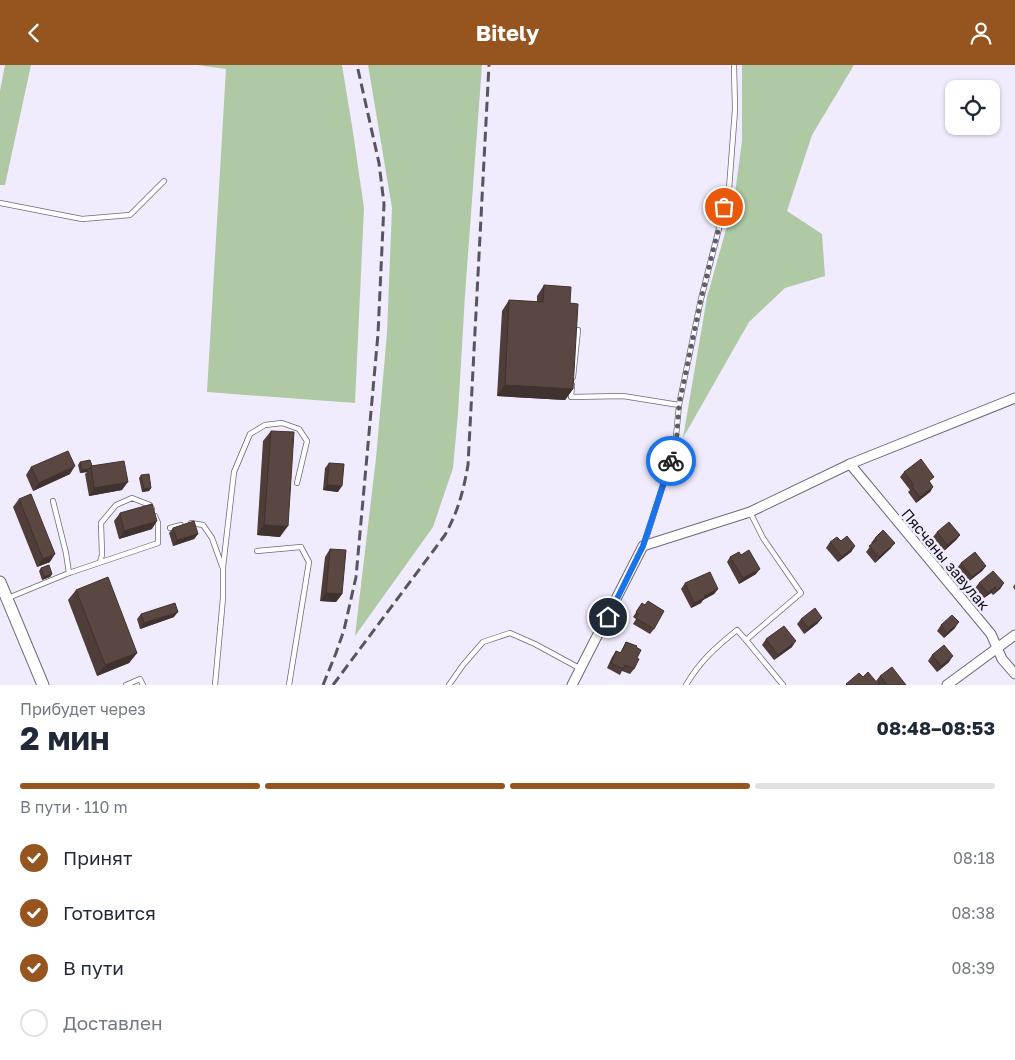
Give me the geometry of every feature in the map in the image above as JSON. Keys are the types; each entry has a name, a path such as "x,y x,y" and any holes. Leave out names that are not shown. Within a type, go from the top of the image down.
{"main road":[{"path":"0,582 43,685"}],"street":[{"path":"572,685 643,546 750,512 850,464 1015,398"},
{"name":"Пясчаны завулак","path":"850,464 991,634 1002,659 1015,674"},
{"path":"947,685 1015,635"}],"lane":[{"path":"643,546 676,447 679,405 701,299 729,189 735,110 734,65"},
{"path":"0,203 82,219 130,215 164,181"},
{"path":"578,330 571,397 623,396 679,405"},
{"path":"215,685 223,598 222,567 234,472 250,434 265,425 282,423 299,429 307,441 297,483"},
{"path":"7,598 69,573 158,543 158,523 150,505 132,498 116,505 100,523 102,555 100,562"},
{"path":"54,501 69,573"},
{"path":"746,640 801,593 763,538 750,512"},
{"path":"170,528 190,523 203,525 212,538 222,567"},
{"path":"257,551 301,547 309,562 289,685"},
{"path":"686,685 694,672 715,648 738,630 783,685"},
{"path":"449,685 483,642 510,633 581,669"},
{"path":"126,685 140,679 143,685"}],"green space":[{"path":"5,65 31,65 5,185 0,185 0,91"},
{"path":"197,65 342,65 364,208 355,403 207,392 226,69"},
{"path":"368,65 482,65 453,468 433,527 355,636 376,458 387,333 392,208"},
{"path":"742,65 854,65 812,135 787,211 822,234 825,276 785,288 749,322 683,438 707,297 734,201 742,141"}],"building":[{"path":"544,285 571,287 570,303 578,304 573,389 505,385 509,300 543,302"},
{"path":"271,431 294,432 288,526 264,525"},
{"path":"68,451 75,466 39,483 31,467"},
{"path":"921,459 934,477 929,481 933,487 920,497 904,472"},
{"path":"90,460 92,466 89,469 82,470 80,462"},
{"path":"124,461 128,482 94,488 91,466"},
{"path":"329,463 344,464 342,486 327,485"},
{"path":"149,474 151,488 144,489 141,475"},
{"path":"31,494 55,554 43,559 19,499"},
{"path":"152,504 157,521 124,531 120,513"},
{"path":"194,521 198,534 177,540 173,528"},
{"path":"949,522 960,535 947,545 937,532"},
{"path":"883,530 895,543 879,557 869,546 877,540 875,538"},
{"path":"847,536 855,546 842,557 830,542 837,537 841,541"},
{"path":"330,549 346,550 342,594 326,593"},
{"path":"749,550 760,569 743,578 730,557 739,552 741,555"},
{"path":"975,552 986,566 972,577 961,563"},
{"path":"49,565 52,574 44,577 41,568"},
{"path":"993,571 1004,583 997,590 995,587 988,593 979,583"},
{"path":"710,572 718,589 694,603 685,583"},
{"path":"108,577 137,653 105,665 76,590"},
{"path":"648,601 664,611 654,629 636,618 639,614 636,612 642,603 645,605"},
{"path":"175,603 178,612 144,623 141,614"},
{"path":"815,608 822,618 808,628 801,619"},
{"path":"952,615 959,622 947,633 941,625"},
{"path":"784,626 796,641 778,655 766,639"},
{"path":"626,642 637,646 641,650 634,669 625,665 623,669 611,663 616,651 621,653"},
{"path":"944,645 953,656 941,666 932,655"},
{"path":"892,667 906,685 887,685 880,676"},
{"path":"868,672 879,685 846,684 859,673 863,677"}],"railway":[{"path":"323,685 344,630 356,577 378,334 384,204 379,163 357,65"},
{"path":"333,685 445,535 457,510 462,493 468,465 489,65"}],"way so far":[{"path":"671,461 676,447 679,405 701,299 724,207"}],"route":[{"path":"608,617 643,546 671,461"}]}
